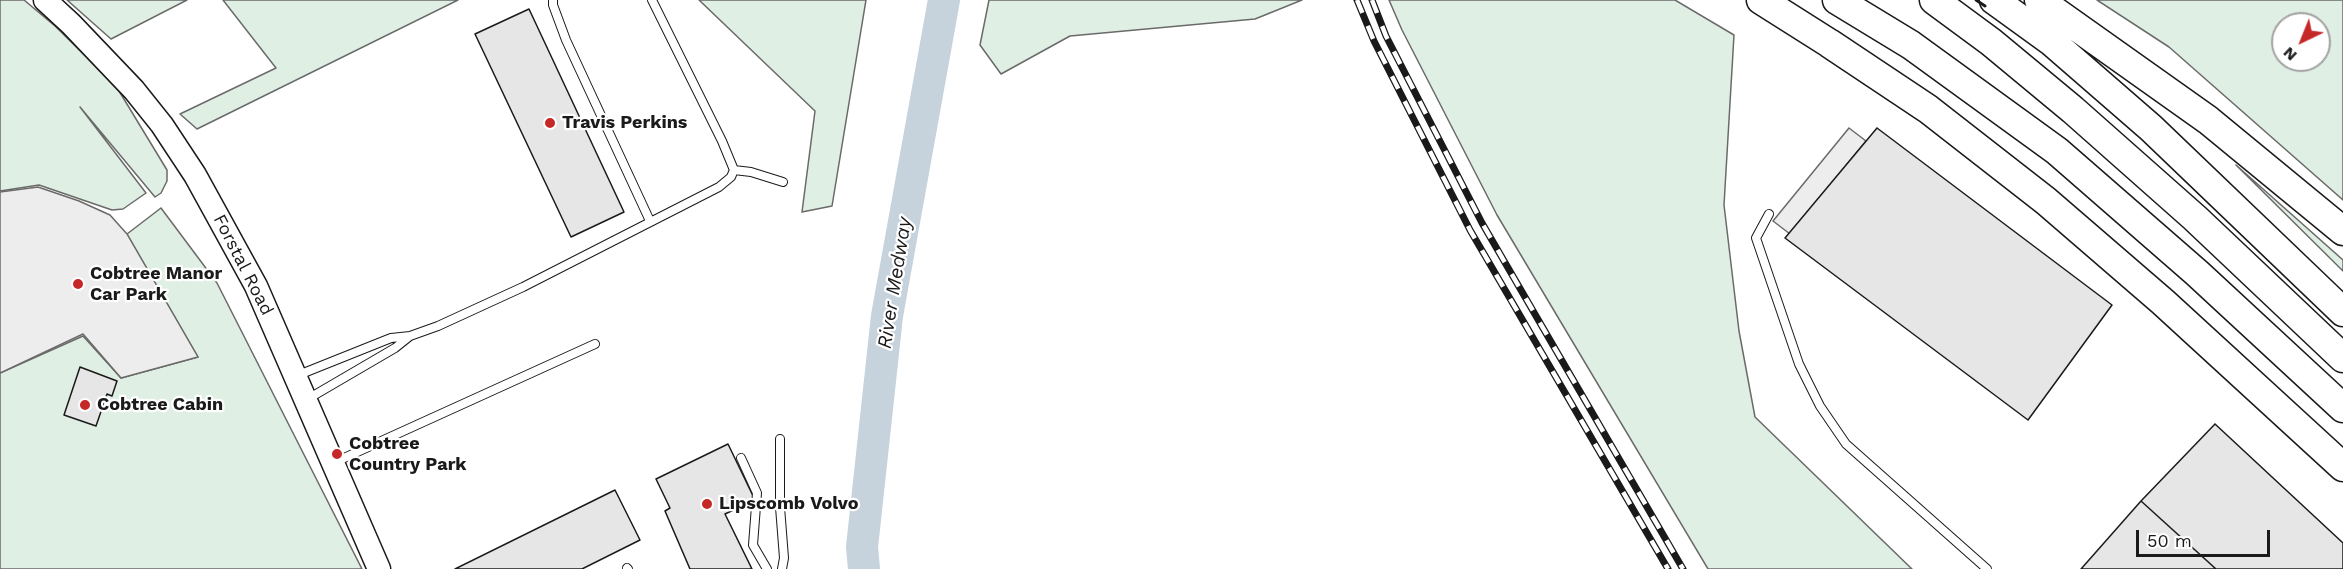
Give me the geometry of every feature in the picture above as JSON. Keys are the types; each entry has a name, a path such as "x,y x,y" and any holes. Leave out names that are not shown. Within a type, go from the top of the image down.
{"highway":[{"path":"1761,0 1928,109 2046,201 2163,302 2343,467"},
{"path":"1837,0 1911,45 2057,151 2197,273 2343,408"},
{"path":"1934,0 1991,42 2073,110 2195,218 2343,358"},
{"path":"1994,0 2052,42 2151,128 2343,312"},
{"path":"2039,0 2208,120 2343,231"},
{"path":"2163,302 2343,487"}],"street":[{"name":"Forstal Road","path":"45,0 102,55 162,125 222,221 256,286 379,569"}],"lane":[{"path":"553,0 566,40 650,221"},
{"path":"295,377 391,338 410,336 438,326 523,287 719,187 731,177 734,170 652,0"},
{"path":"734,170 751,172 783,182"},
{"path":"1769,214 1756,238 1799,364 1820,406 1846,444 1987,569"},
{"path":"306,400 394,348 410,336"},
{"path":"333,463 595,344"},
{"path":"780,439 780,507 784,558 782,569"},
{"path":"741,458 757,493 753,545 767,569"}],"green space":[{"path":"0,0 24,0 55,26 116,86 167,170 167,181 161,193 155,197 80,107 146,193 123,209 112,210 39,185 0,191"},
{"path":"67,0 187,0 111,39"},
{"path":"223,0 458,0 197,129 180,114 276,68"},
{"path":"699,0 866,0 832,206 802,212 815,111"},
{"path":"989,0 1302,0 1255,19 1070,36 1001,74 980,45"},
{"path":"1389,0 1675,0 1734,35 1724,205 1739,331 1755,417 1912,569 1708,569 1497,215 1402,30"},
{"path":"2097,0 2343,0 2343,200 2169,47"},
{"path":"2236,165 2343,260 2343,271"},
{"path":"161,208 217,283 362,569 0,569 0,373 83,336 121,378 198,357 127,234"}],"shaded area":[{"path":"1849,128 1866,141 1790,234 1773,221"},
{"name":"Cobtree Manor Car Park","path":"38,187 79,201 110,215 127,234 198,357 121,378 83,334 0,373 0,192"}],"building":[{"name":"Travis Perkins","path":"529,9 624,212 571,237 475,34"},
{"path":"1877,128 2112,305 2028,420 1785,238"},
{"name":"Cobtree Cabin","path":"80,367 117,381 112,396 107,394 96,426 64,415"},
{"path":"2215,424 2343,543 2343,569 2216,569 2141,501"},
{"name":"Lipscomb Volvo","path":"728,444 755,500 725,514 752,569 690,569 665,511 670,508 656,479"},
{"path":"615,490 640,540 582,569 455,569"},
{"path":"2141,501 2216,569 2081,569"}],"waterway":[{"name":"River Medway","path":"864,569 862,547 887,316 944,0"}],"railway":[{"path":"1357,0 1374,41 1470,230 1668,569"},
{"path":"1372,0 1386,36 1482,223 1683,569"}],"wall":[{"path":"1976,0 1985,6"}],"place":[{"name":"Travis Perkins","path":"550,123"},
{"name":"Cobtree Manor Car Park","path":"78,284"},
{"name":"Cobtree Cabin","path":"85,405"},
{"name":"Cobtree Country Park","path":"337,454"},
{"name":"Lipscomb Volvo","path":"707,504"}]}
